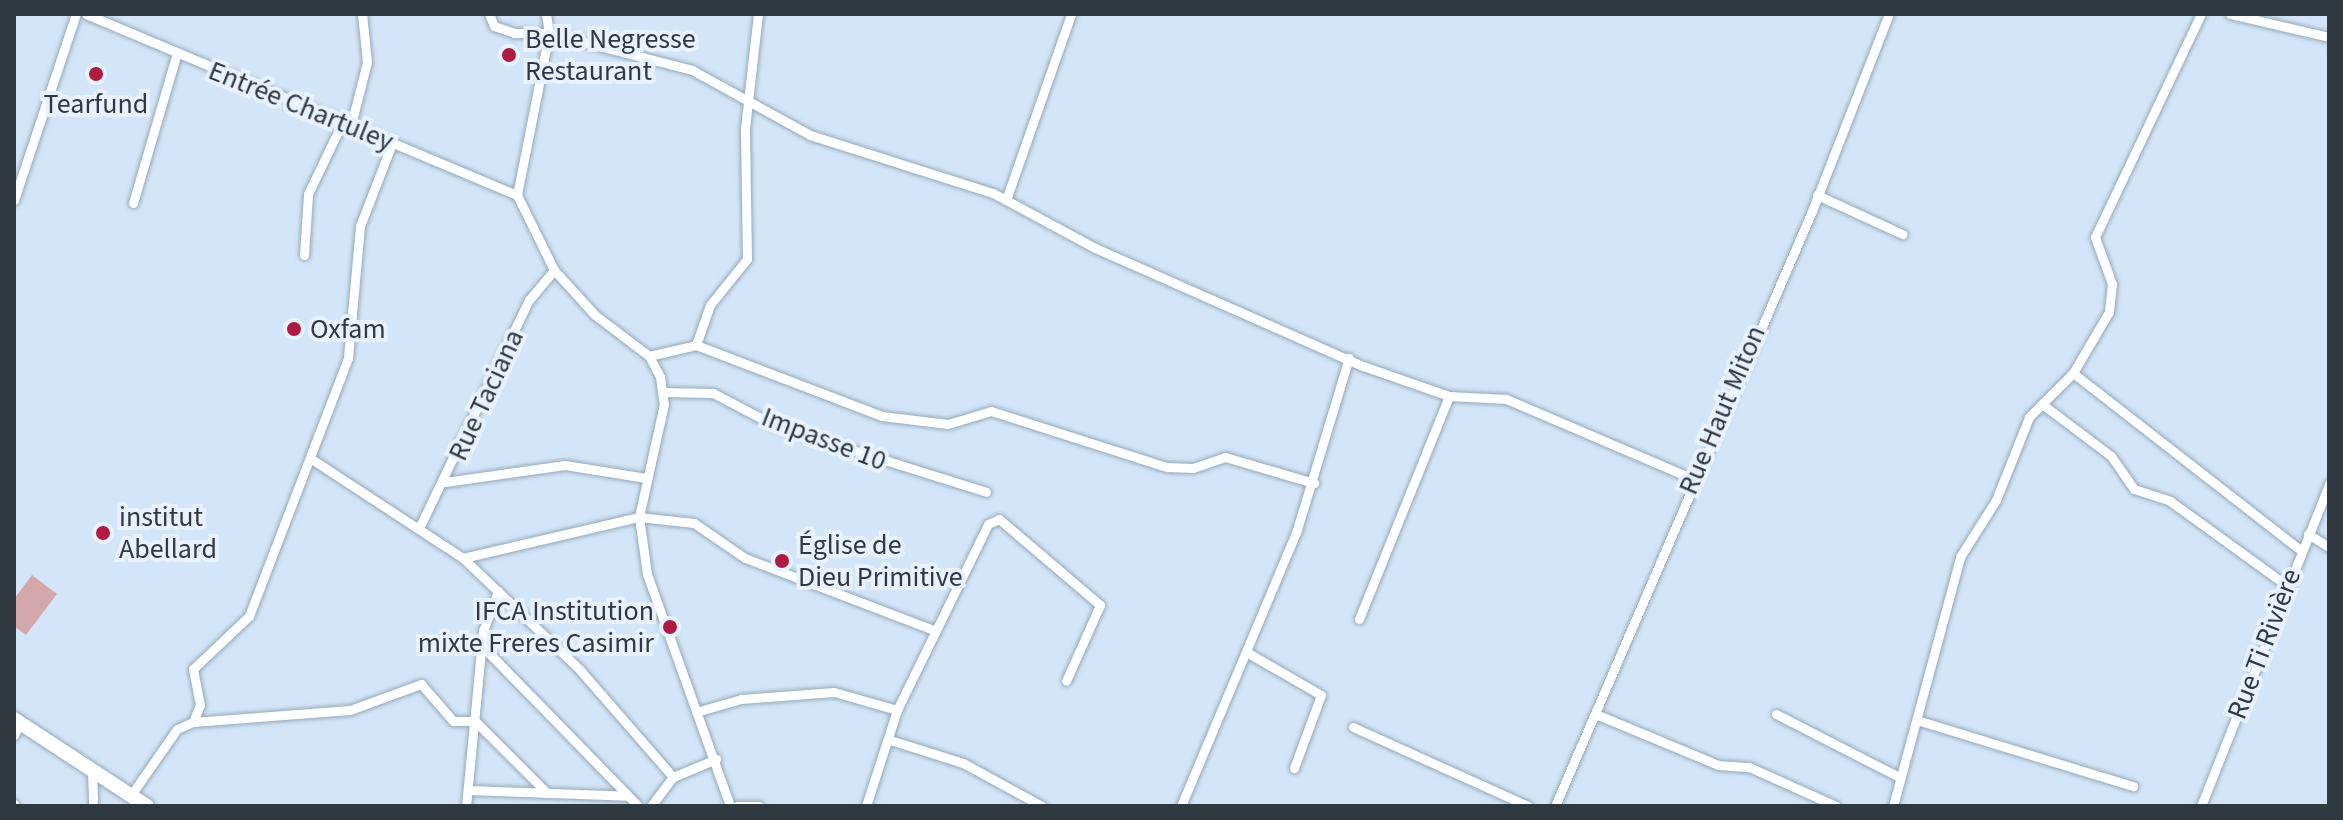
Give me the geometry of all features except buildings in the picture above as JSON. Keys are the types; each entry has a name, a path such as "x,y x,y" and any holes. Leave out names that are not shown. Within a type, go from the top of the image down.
{"main road":[{"path":"16,726 147,806"}],"street":[{"path":"14,200 76,14"},
{"name":"Entrée Chartuley","path":"86,14 176,56 348,120 517,195"},
{"path":"304,255 308,194 348,120 367,62 362,14"},
{"path":"489,14 494,26 514,33 549,33 692,70 810,135 1006,200 1217,304 1349,358 1449,396 1506,399 1694,479"},
{"path":"546,14 549,33 517,195 554,270 595,315 649,356 662,392 639,517 647,574 716,759 730,806"},
{"path":"696,345 710,305 747,259 751,100 758,14"},
{"path":"1006,200 1071,14"},
{"name":"Rue Haut Miton","path":"1555,806 1598,715 1694,479 1817,195 1889,14"},
{"path":"1893,806 1920,721 1960,557 2042,404 2073,373 2111,303 2095,237 2201,14"},
{"path":"2230,14 2329,37"},
{"path":"133,203 176,56"},
{"path":"193,722 200,705 193,669 249,616 313,460 348,358 360,226 393,141"},
{"path":"1817,195 1902,234"},
{"name":"Rue Taciana","path":"421,524 445,482 529,300 554,270"},
{"path":"649,356 696,345 882,416 948,424 991,411 1167,467 1193,468 1225,457 1314,483"},
{"path":"1181,806 1248,653 1314,483 1349,358"},
{"path":"2073,373 2299,549"},
{"name":"Impasse 10","path":"662,392 713,393 776,426 986,492"},
{"path":"1359,619 1449,396"},
{"path":"2042,404 2111,456 2134,489 2170,501 2286,585"},
{"path":"313,460 421,524 463,558 498,591 673,777"},
{"path":"445,482 565,465 646,478"},
{"name":"Rue Ti Rivière","path":"2201,806 2299,549 2329,484"},
{"path":"463,558 639,517 694,523 745,558 936,631"},
{"path":"866,806 890,740 897,710 988,524 999,519 1100,605 1066,681"},
{"path":"2308,534 2329,547"},
{"path":"466,806 483,647 498,591"},
{"path":"483,647 638,806"},
{"path":"1248,653 1321,695 1294,768"},
{"path":"131,795 177,729 193,722 350,710 421,684 453,721 475,721 547,793"},
{"path":"696,712 741,699 834,692 897,710"},
{"path":"1776,714 1901,778"},
{"path":"1598,715 1718,765 1749,767 1836,806"},
{"path":"1920,721 2133,786"},
{"path":"1353,727 1528,806"},
{"path":"890,740 963,763 1042,806"},
{"path":"651,806 673,777 716,759"},
{"path":"92,770 93,806"},
{"path":"468,790 628,796"},
{"path":"737,806 759,806"}],"shaded area":[{"path":"32,575 57,594 26,635 14,626 14,599"}],"place":[{"name":"Belle Negresse Restaurant","path":"509,55"},
{"name":"Tearfund","path":"96,74"},
{"name":"Oxfam","path":"294,329"},
{"name":"institut Abellard","path":"103,533"},
{"name":"Église de Dieu Primitive","path":"782,561"},
{"name":"IFCA Institution mixte Freres Casimir","path":"670,627"}]}
